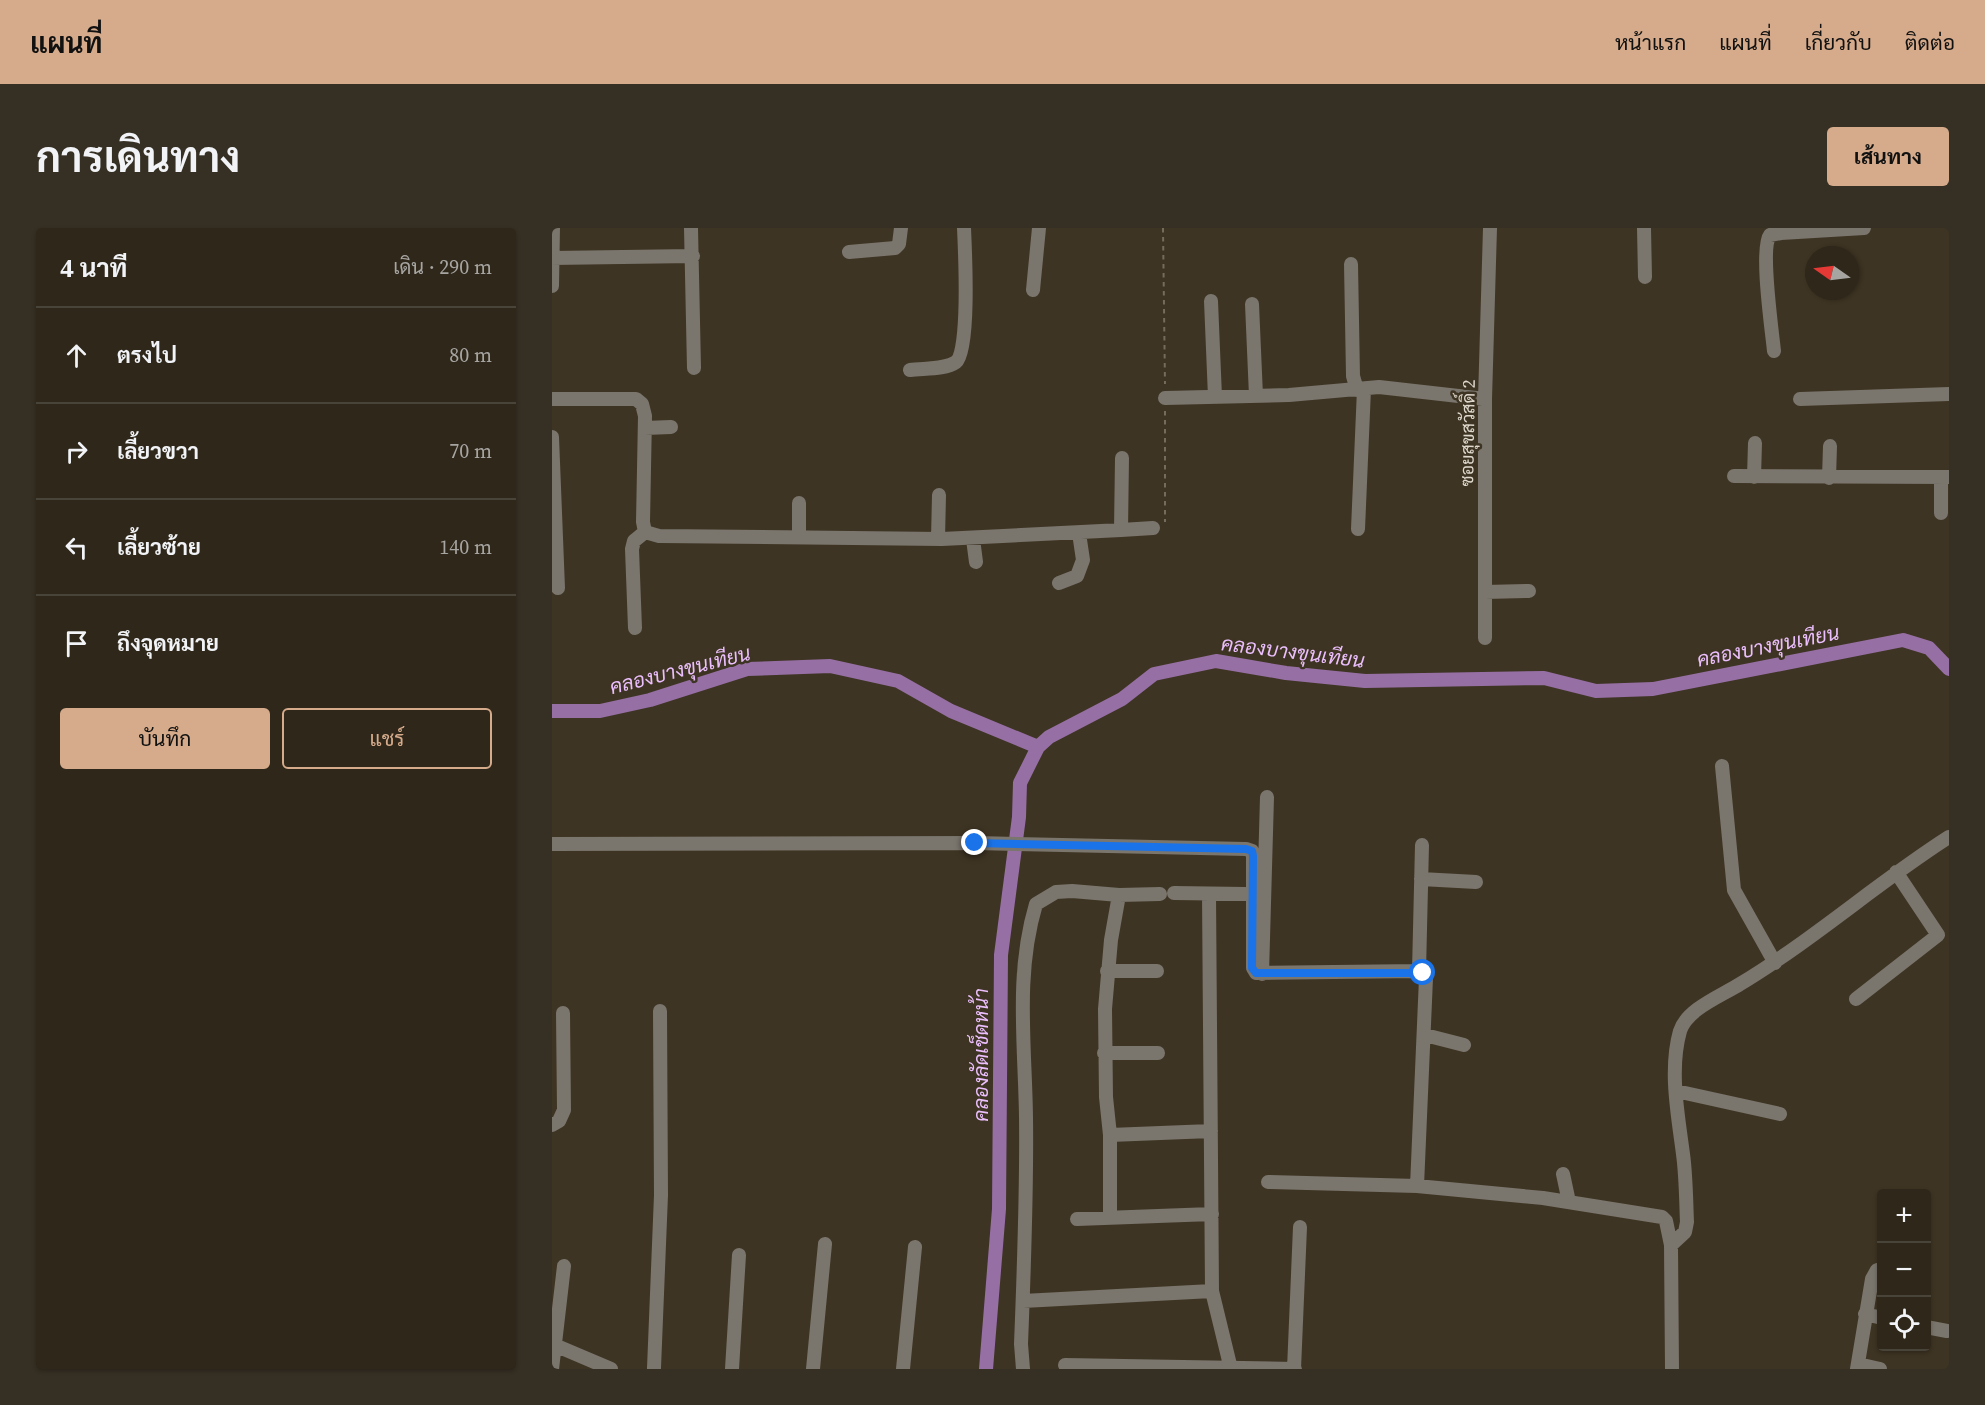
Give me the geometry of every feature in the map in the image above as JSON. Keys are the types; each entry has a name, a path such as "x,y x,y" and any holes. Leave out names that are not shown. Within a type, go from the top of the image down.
{"street":[{"path":"552,286 553,228"},
{"path":"691,228 694,368"},
{"path":"849,252 895,248 899,244 901,228"},
{"path":"910,370 952,364 963,353 964,228"},
{"path":"1033,290 1039,228"},
{"name":"ซอยสุขสวัสดิ์ 2","path":"1485,638 1485,399 1490,228"},
{"path":"1644,228 1645,277"},
{"path":"1774,351 1766,268 1767,239 1770,235 1781,233 1864,228"},
{"path":"552,258 693,256"},
{"path":"1351,264 1353,376 1361,390 1358,529"},
{"path":"1211,301 1215,397"},
{"path":"1252,304 1256,396"},
{"path":"1165,398 1256,396 1379,387 1485,399"},
{"path":"1800,399 1949,394"},
{"path":"552,399 636,399 642,404 645,428 645,532"},
{"path":"645,428 671,427"},
{"path":"552,437 554,542 558,588"},
{"path":"1754,477 1755,443"},
{"path":"1829,478 1830,446"},
{"path":"1121,531 1122,458"},
{"path":"1734,477 1945,478 1941,513"},
{"path":"939,495 939,539"},
{"path":"799,503 799,536"},
{"path":"645,532 659,536 973,539 1153,528"},
{"path":"635,628 632,549 634,541 645,532"},
{"path":"1059,583 1077,576 1082,567 1079,533"},
{"path":"973,539 976,562"},
{"path":"1485,592 1529,591"},
{"path":"1722,766 1734,890 1775,963"},
{"path":"1262,974 1267,797"},
{"path":"1671,1245 1685,1232 1687,1222 1676,1091 1678,1041 1683,1023 1698,1010 1775,963 1841,917 1896,872 1949,837"},
{"path":"552,844 1046,843 1252,851 1252,968 1256,973 1419,971 1426,978 1417,1186"},
{"path":"1419,971 1422,845"},
{"path":"1856,999 1944,939 1896,872"},
{"path":"1421,879 1476,882"},
{"path":"1023,1369 1026,1177 1021,1004 1026,944 1036,904 1056,892 1160,894"},
{"path":"1174,893 1245,894"},
{"path":"1209,894 1212,1291 1231,1368"},
{"path":"1110,1218 1110,1135 1104,1053 1107,971 1119,895"},
{"path":"1107,971 1157,971"},
{"path":"650,1369 661,1195 660,1011"},
{"path":"552,1125 559,1121 564,1110 563,1013"},
{"path":"1425,1035 1464,1045"},
{"path":"1104,1053 1158,1053"},
{"path":"1676,1091 1779,1114"},
{"path":"1110,1135 1211,1131"},
{"path":"1563,1174 1569,1202"},
{"path":"1268,1182 1417,1186 1569,1202 1662,1217 1666,1221 1671,1245 1672,1369"},
{"path":"1077,1219 1212,1214"},
{"path":"1065,1365 1294,1369 1300,1227"},
{"path":"813,1369 825,1244"},
{"path":"903,1369 915,1247"},
{"path":"732,1369 739,1255"},
{"path":"552,1369 564,1266"},
{"path":"1877,1270 1872,1280 1865,1314 1858,1367 1881,1369"},
{"path":"1023,1301 1212,1291"},
{"path":"1865,1314 1877,1317"},
{"path":"1931,1328 1947,1331"},
{"path":"553,1345 611,1369"}],"waterway":[{"name":"คลองบางขุนเทียน","path":"986,1369 999,1209 1001,955 1019,817 1020,783 1038,747 1049,737 1122,699 1154,674 1216,661 1286,673 1365,681 1544,678 1596,691 1653,689 1903,640 1929,648 1949,669"},
{"name":"คลองบางขุนเทียน","path":"552,711 600,711 650,700 747,669 830,666 898,681 951,711 1038,747"}],"route":[{"path":"975,843 1246,849 1252,851 1253,856 1253,971 1262,974 1419,971 1423,973"}],"water label":[{"name":"คลองลัดเช็ดหน้า","path":"981,1055"}]}
